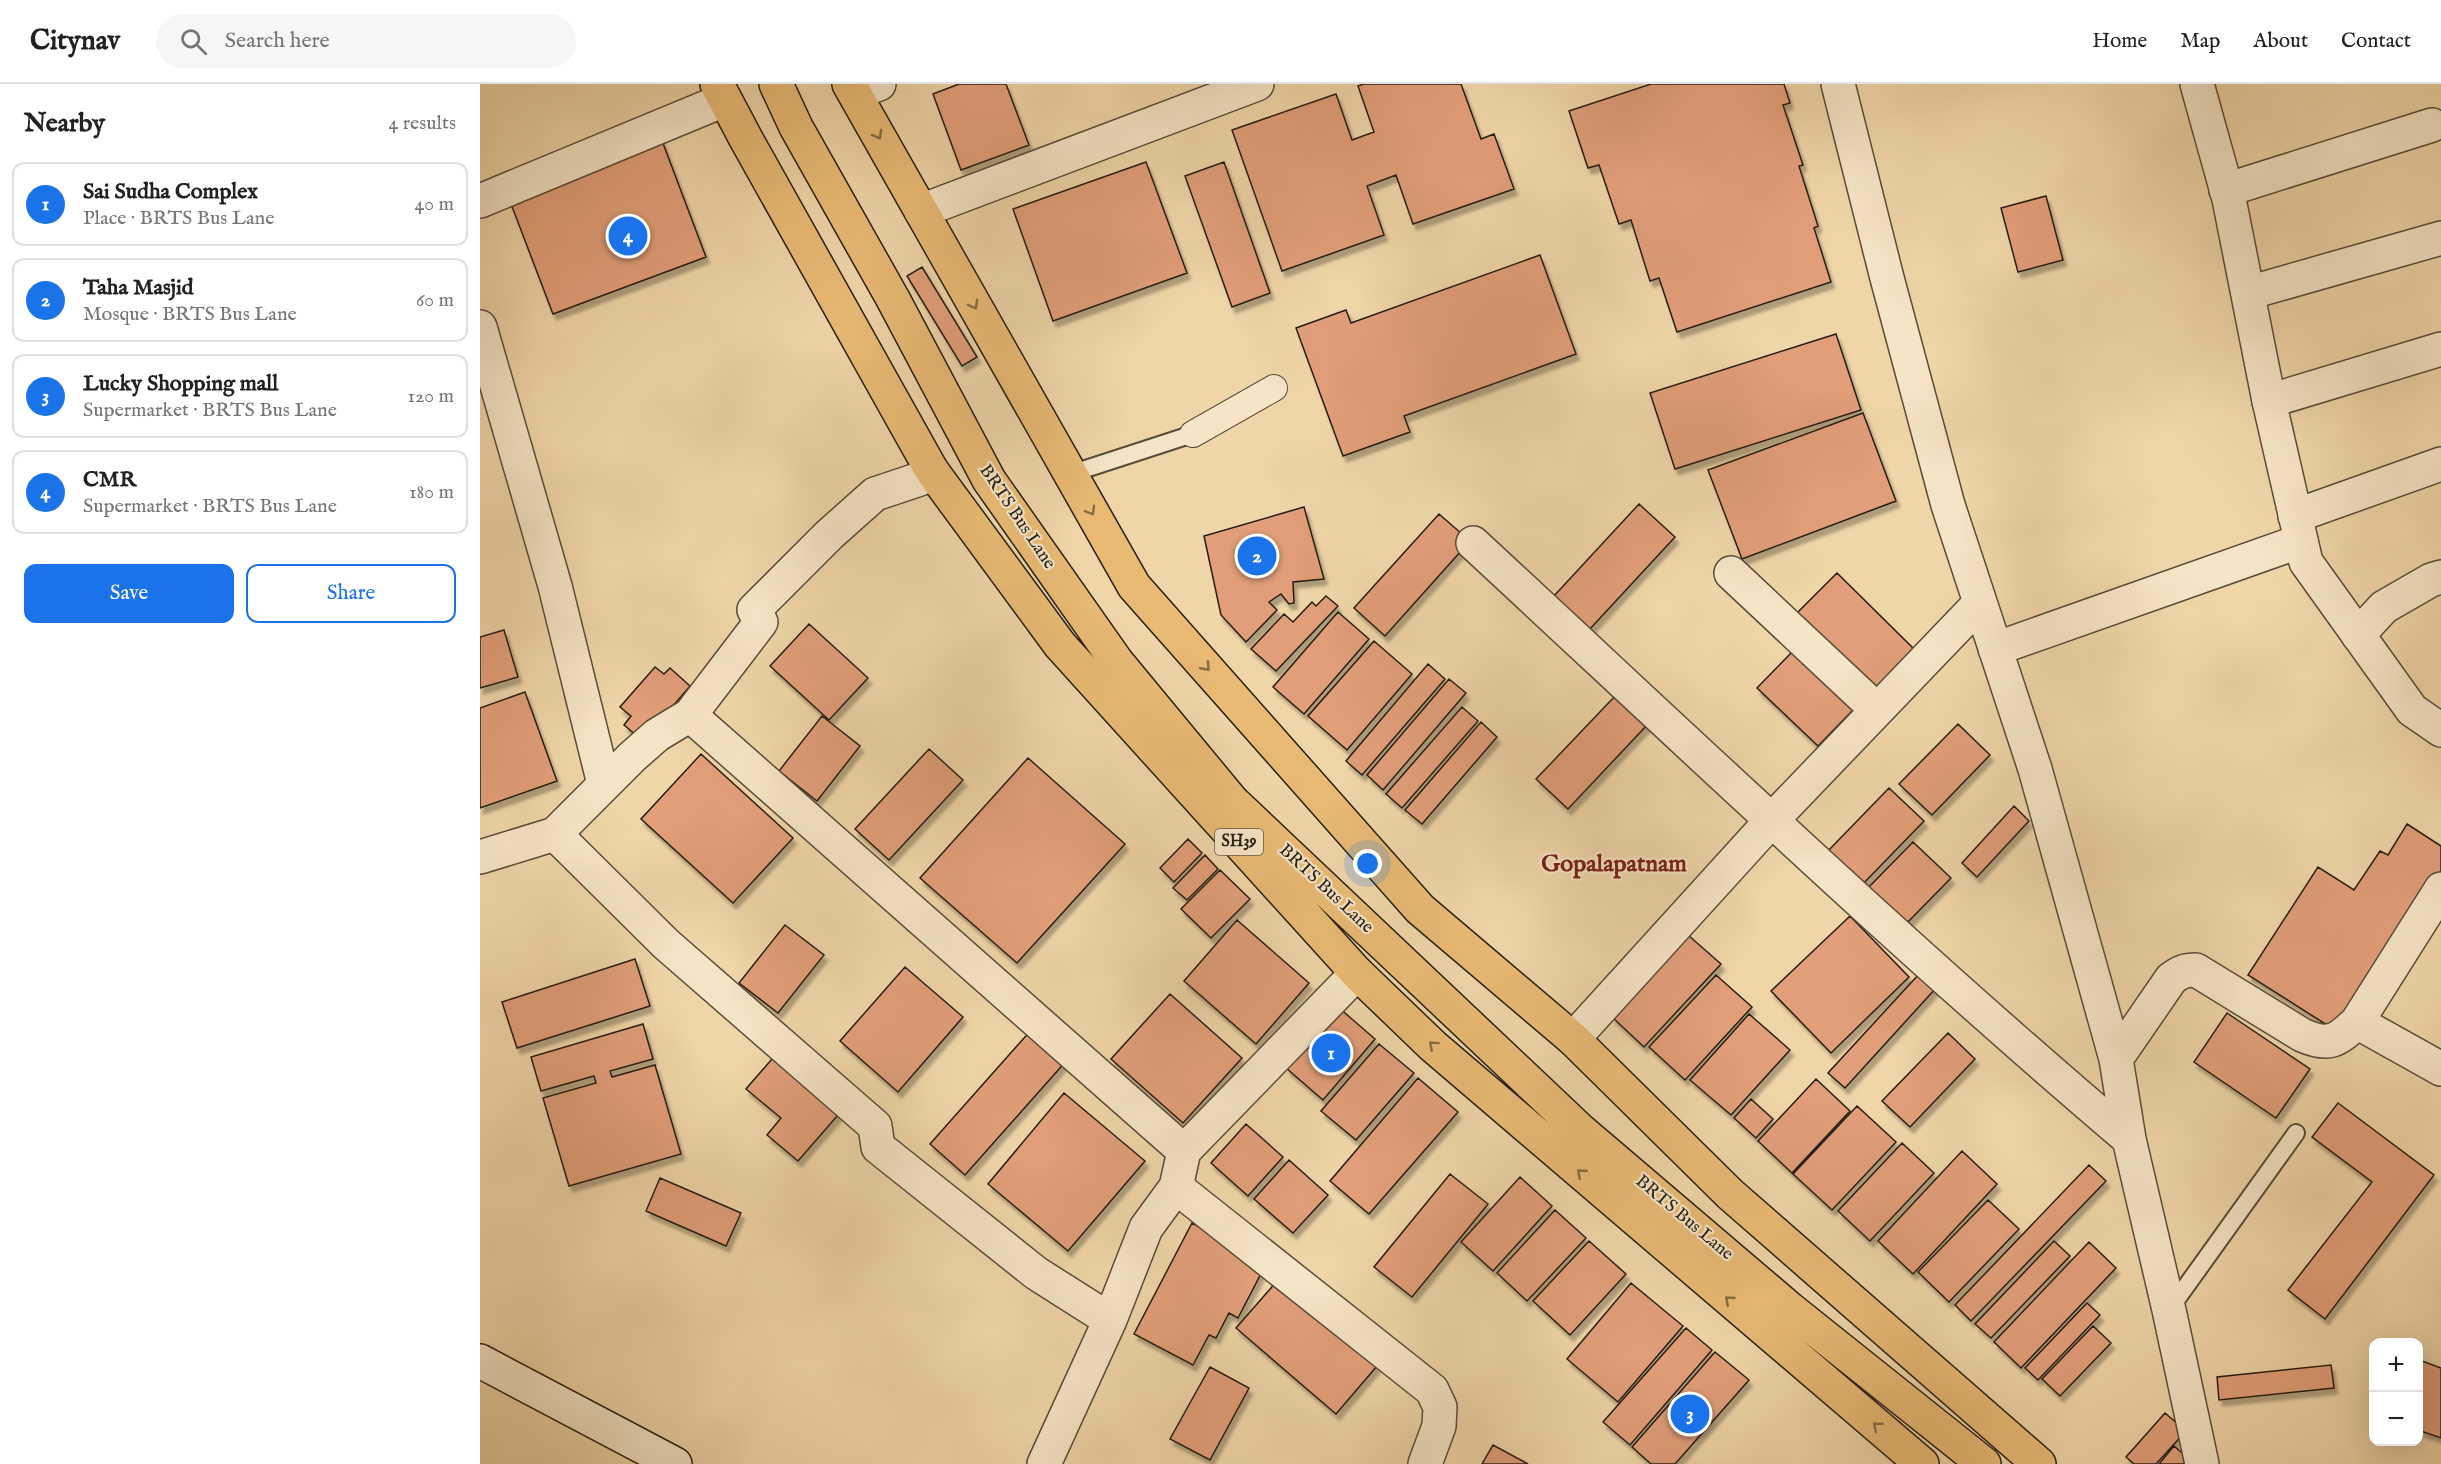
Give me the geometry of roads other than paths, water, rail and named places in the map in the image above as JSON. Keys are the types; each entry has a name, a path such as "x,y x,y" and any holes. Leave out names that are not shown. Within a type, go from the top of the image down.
{"main road":[{"name":"BRTS Bus Lane","path":"776,84 796,127 893,299 989,480 1117,663 1232,801 1580,1130 1790,1309 1984,1464"},
{"path":"861,87 921,211 1134,586 1420,909 1573,1039 1730,1194 2039,1464"},
{"name":"SH39","path":"721,92 932,471 1060,645 1357,973 1433,1046 1922,1464"}],"street":[{"path":"921,211 1257,84"},
{"path":"1838,84 1945,494 2035,769 2116,1059 2129,1139 2202,1464"},
{"path":"2197,84 2226,190 2269,401 2306,562 2412,710 2441,730"},
{"path":"480,201 721,92"},
{"path":"2226,190 2432,125"},
{"path":"2248,293 2441,238"},
{"path":"480,327 555,586 604,784"},
{"path":"2269,401 2441,349"},
{"path":"1193,434 1274,388"},
{"path":"1995,649 2298,529 2441,464"},
{"path":"480,857 555,834 657,735 690,715 761,622 754,610 829,536 875,494 920,479 932,471"},
{"path":"1473,543 1771,821 2022,1049 2129,1139"},
{"path":"1731,573 1877,710"},
{"path":"2358,635 2384,607 2431,580 2441,577"},
{"path":"1573,1039 1771,821 1980,603"},
{"path":"690,715 1184,1151"},
{"path":"555,834 666,944 875,1126 878,1147 1036,1273 1110,1320"},
{"path":"2116,1059 2171,980 2180,972 2187,970 2196,970 2314,1041 2333,1041 2357,1022 2441,889"},
{"path":"1044,1464 1110,1320 1146,1227 1176,1187 1184,1151 1357,973"},
{"path":"2357,1022 2441,1069"},
{"path":"1176,1187 1432,1390 1440,1407 1439,1426 1425,1464"},
{"path":"480,1361 675,1464"}],"lane":[{"path":"1070,474 1193,434"},
{"path":"2169,1310 2296,1133"}],"place":[{"name":"CMR","path":"628,236"},
{"name":"Taha Masjid","path":"1257,556"},
{"name":"Sai Sudha Complex","path":"1331,1053"},
{"name":"Lucky Shopping mall","path":"1690,1414"}],"district":[{"name":"Gopalapatnam","path":"1614,864"}]}
